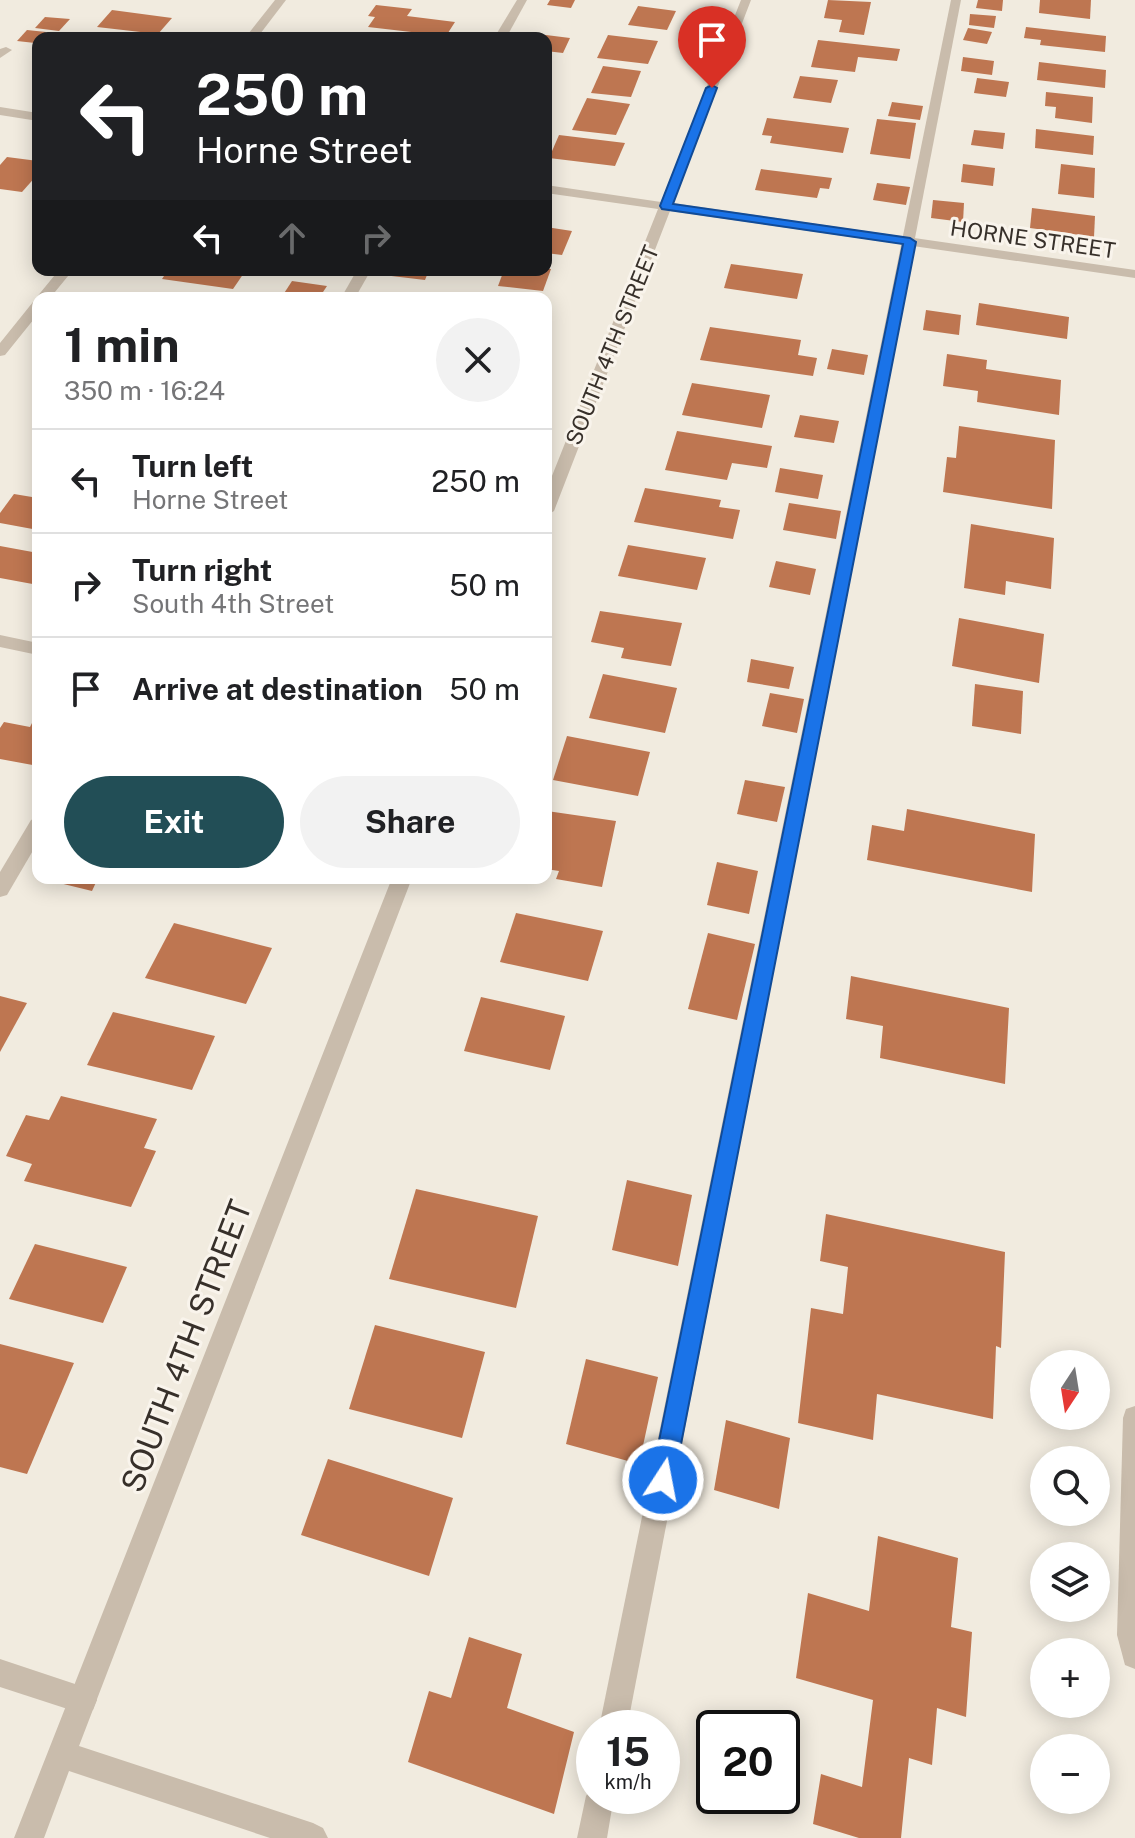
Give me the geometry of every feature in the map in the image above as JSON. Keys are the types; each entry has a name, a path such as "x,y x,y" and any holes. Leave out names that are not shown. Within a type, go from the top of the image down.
{"street":[{"path":"256,32 281,0"},
{"path":"503,32 522,0"},
{"name":"SOUTH 4TH STREET","path":"552,496 746,0"},
{"path":"617,1710 956,0"},
{"path":"0,111 32,116"},
{"name":"HORNE STREET","path":"552,190 1135,274"},
{"path":"48,292 61,276"},
{"path":"0,352 32,312"},
{"path":"0,641 32,648"},
{"path":"0,889 32,835"},
{"name":"SOUTH 4TH STREET","path":"29,1838 400,884"},
{"path":"1135,1418 1131,1635 1135,1655"},
{"path":"0,1673 83,1700"},
{"path":"62,1754 313,1838"},
{"path":"592,1838 597,1814"}],"building":[{"path":"550,0 575,0 571,8 547,5"},
{"path":"828,0 871,2 864,35 839,32 842,20 824,18"},
{"path":"978,0 1003,0 1002,11 976,8"},
{"path":"1040,0 1091,0 1090,19 1039,13"},
{"path":"376,5 412,9 407,16 455,22 449,32 411,32 368,27 375,17 368,16"},
{"path":"638,6 676,11 667,30 628,25"},
{"path":"112,10 172,18 160,32 97,27"},
{"path":"970,14 996,16 994,28 969,25"},
{"path":"45,17 70,19 59,31 35,28"},
{"path":"1026,27 1106,36 1105,52 1040,45 1041,40 1024,38"},
{"path":"968,28 992,32 987,44 963,40"},
{"path":"27,30 46,32 32,32 32,43 17,41"},
{"path":"608,35 658,41 648,64 597,58"},
{"path":"552,36 570,38 563,53 552,52"},
{"path":"818,40 900,49 897,61 858,57 855,72 811,67"},
{"path":"963,57 994,61 992,75 961,71"},
{"path":"1039,62 1106,70 1105,88 1037,80"},
{"path":"603,66 641,71 631,97 591,93"},
{"path":"800,76 838,80 831,103 793,98"},
{"path":"977,78 1009,82 1006,97 974,93"},
{"path":"1046,92 1093,97 1092,123 1055,118 1056,107 1045,106"},
{"path":"587,98 630,104 616,135 572,130"},
{"path":"892,102 923,106 920,120 888,116"},
{"path":"767,118 849,128 843,153 770,143 772,136 762,135"},
{"path":"877,119 916,123 910,159 870,154"},
{"path":"1036,129 1094,136 1093,155 1035,148"},
{"path":"974,130 1005,133 1003,149 971,145"},
{"path":"559,135 625,143 615,166 552,158"},
{"path":"7,157 32,160 32,181 22,192 0,189 0,165"},
{"path":"963,164 995,168 993,186 961,182"},
{"path":"1061,164 1095,168 1094,198 1058,194"},
{"path":"761,169 832,178 829,189 820,188 817,198 755,190"},
{"path":"877,183 910,187 906,205 873,200"},
{"path":"933,200 964,203 963,222 931,218"},
{"path":"1032,208 1095,216 1094,237 1030,228"},
{"path":"552,228 572,231 562,255 552,254"},
{"path":"731,264 803,274 797,299 724,288"},
{"path":"164,276 242,276 233,289 162,279"},
{"path":"391,276 427,276 425,280"},
{"path":"502,276 548,276 543,291 498,286"},
{"path":"292,281 327,286 323,292 285,292"},
{"path":"979,303 1069,317 1067,339 976,325"},
{"path":"926,310 961,315 959,335 923,330"},
{"path":"710,327 801,340 798,355 817,358 813,376 700,360"},
{"path":"832,349 868,355 864,375 827,369"},
{"path":"947,354 987,360 986,369 1061,380 1059,415 977,402 978,391 943,386"},
{"path":"692,383 770,395 762,428 682,415"},
{"path":"800,415 839,421 834,443 794,437"},
{"path":"959,426 1055,440 1052,509 943,492 947,457 956,458"},
{"path":"677,431 772,446 767,468 732,463 727,480 665,470"},
{"path":"780,468 823,475 818,499 775,492"},
{"path":"645,488 721,500 719,507 740,510 733,539 634,522"},
{"path":"14,494 32,497 32,529 0,523 0,513"},
{"path":"789,503 841,511 836,539 783,530"},
{"path":"971,524 1054,538 1051,589 1006,581 1005,595 964,588"},
{"path":"628,545 706,558 697,590 618,576"},
{"path":"0,546 32,552 32,584 0,578"},
{"path":"776,561 816,569 810,595 769,587"},
{"path":"600,611 682,623 671,666 621,658 624,648 591,642"},
{"path":"959,618 1044,634 1039,683 952,666"},
{"path":"751,659 794,667 789,689 747,682"},
{"path":"603,674 677,688 665,733 589,718"},
{"path":"975,684 1023,691 1021,734 972,726"},
{"path":"770,693 804,699 797,733 762,726"},
{"path":"4,722 30,727 32,723 32,765 0,759 0,728"},
{"path":"567,736 650,752 638,796 553,780"},
{"path":"745,780 785,787 777,822 737,814"},
{"path":"907,809 1035,834 1032,892 867,860 872,825 904,831"},
{"path":"552,812 616,821 602,887 556,879 559,871 552,870"},
{"path":"717,862 758,871 749,914 707,905"},
{"path":"63,884 95,884 92,891"},
{"path":"516,913 603,931 588,981 500,962"},
{"path":"174,923 272,948 246,1004 145,978"},
{"path":"708,933 755,944 737,1020 688,1009"},
{"path":"851,976 1009,1008 1005,1084 880,1058 883,1026 846,1019"},
{"path":"0,996 27,1003 0,1052"},
{"path":"481,997 565,1016 550,1070 464,1051"},
{"path":"113,1012 215,1036 192,1090 87,1065"},
{"path":"61,1096 157,1119 144,1148 156,1151 131,1207 24,1181 32,1164 6,1156 26,1115 49,1120"},
{"path":"627,1180 692,1195 678,1266 612,1250"},
{"path":"416,1189 538,1216 516,1308 389,1279"},
{"path":"826,1214 1005,1252 1001,1348 996,1346 993,1419 877,1394 873,1440 798,1423 811,1308 843,1314 848,1267 820,1261"},
{"path":"35,1244 127,1267 103,1323 9,1299"},
{"path":"375,1325 485,1352 462,1438 349,1409"},
{"path":"0,1344 74,1363 27,1474 0,1467"},
{"path":"586,1359 658,1377 639,1464 566,1444"},
{"path":"726,1420 790,1438 779,1509 714,1490"},
{"path":"328,1459 453,1498 429,1576 301,1535"},
{"path":"878,1536 958,1558 951,1627 972,1632 966,1717 937,1708 932,1765 909,1758 901,1838 859,1838 813,1824 821,1774 862,1787 873,1700 796,1678 808,1593 869,1611"},
{"path":"469,1637 522,1654 507,1708 574,1732 554,1814 408,1762 429,1691 451,1698"}],"route":[{"path":"663,1480 910,242 666,206 712,88"}]}
